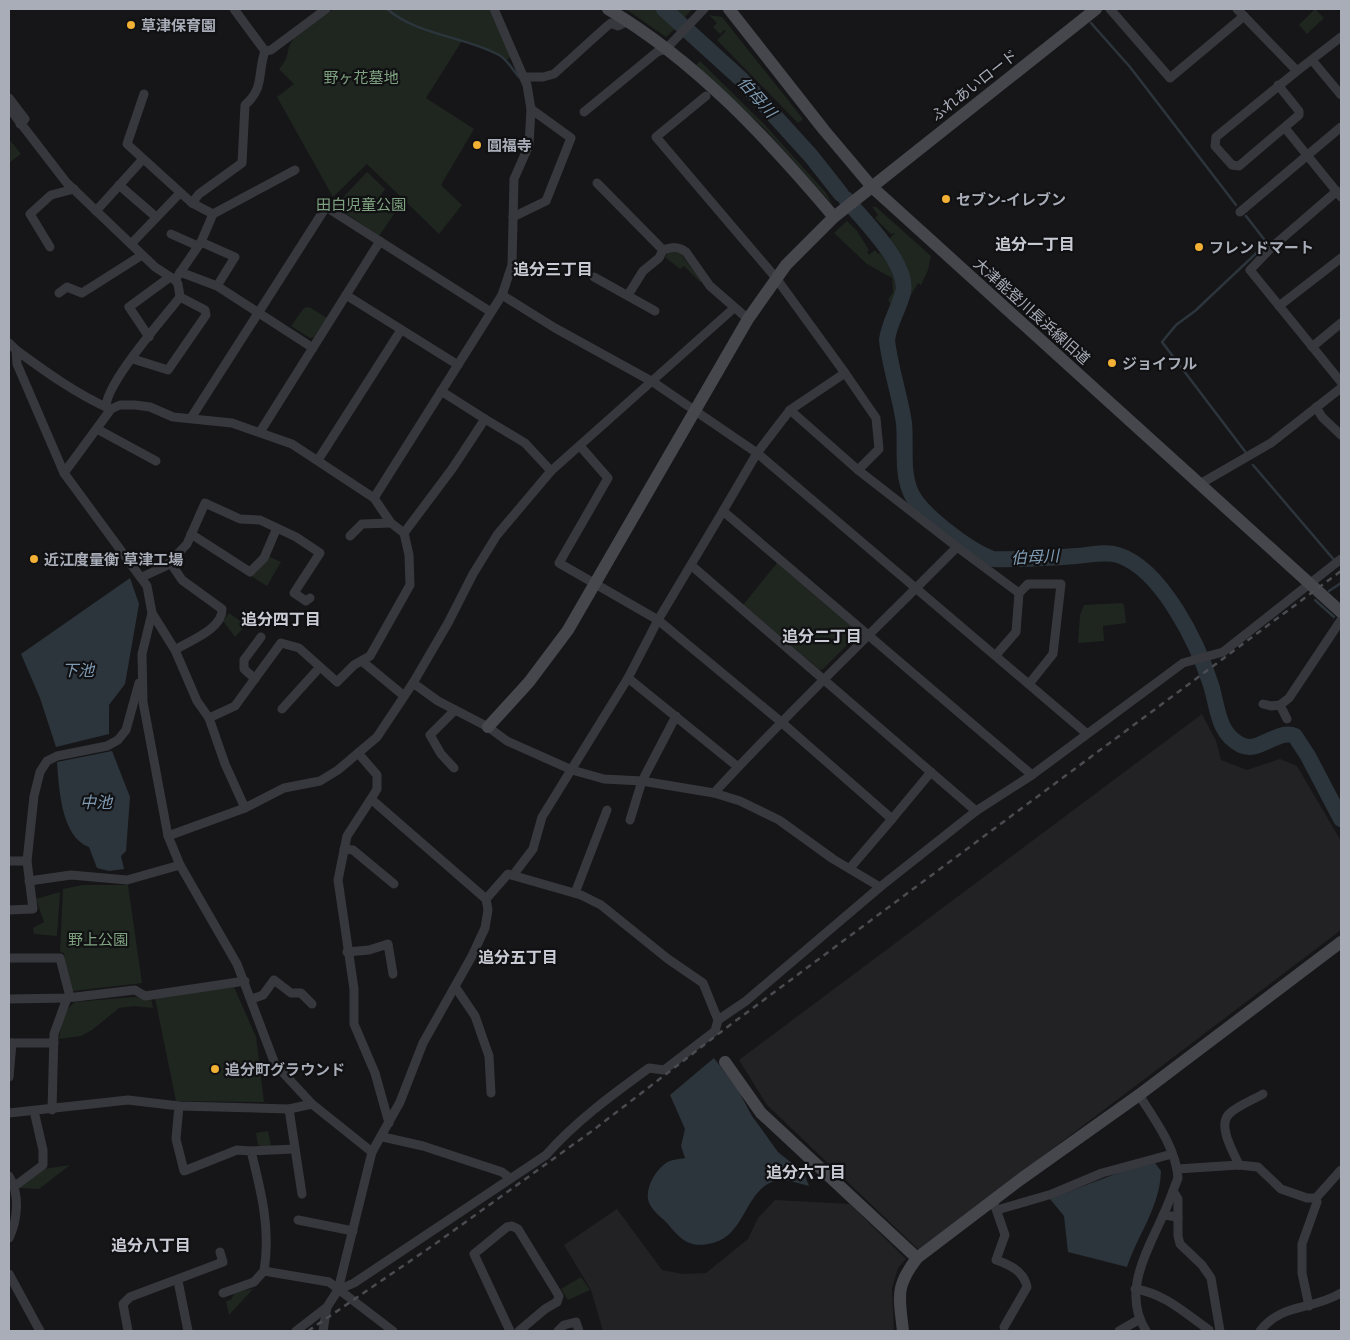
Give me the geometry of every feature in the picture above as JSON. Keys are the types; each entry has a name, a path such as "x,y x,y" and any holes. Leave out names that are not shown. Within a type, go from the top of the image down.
{"street":[{"path":"192,203 199,194 242,163 244,105 255,96 260,85 264,50 234,9"},
{"path":"264,50 271,50 326,9"},
{"path":"374,498 492,312 502,295 512,265 514,179 529,145 531,109 524,77 494,9"},
{"path":"608,9 670,45 785,158 836,215"},
{"name":"大津能登川長浜線旧道","path":"729,9 824,130 872,187 937,248 1341,612"},
{"name":"ふれあいロード","path":"488,726 549,657 568,630 748,318 776,278 798,252 836,215 1096,9"},
{"path":"1110,9 1170,78 1244,16"},
{"path":"1237,9 1297,71"},
{"path":"584,112 657,52 670,45 703,10"},
{"path":"524,77 543,77 554,74 611,23 618,26 629,21"},
{"path":"1278,85 1299,111 1299,115 1239,166 1232,165 1216,146 1216,137 1278,85 1341,37"},
{"path":"1312,60 1341,95"},
{"path":"144,94 127,144 192,203 213,214"},
{"path":"706,96 656,137 776,278 876,418 879,449 858,470"},
{"path":"9,98 25,119 16,127 9,117"},
{"path":"9,108 42,155 74,190 142,255 178,284 180,297 108,394 108,408 97,429 64,473"},
{"path":"513,217 546,201 571,138 531,109"},
{"path":"1240,212 1341,127"},
{"path":"1285,128 1339,194 1250,268 1250,270 1341,382"},
{"path":"96,211 143,158"},
{"path":"150,337 129,307 180,272 200,244 213,214 294,170"},
{"path":"597,183 663,250"},
{"path":"119,185 156,217"},
{"path":"50,247 30,214 51,195 74,190"},
{"path":"131,244 180,192"},
{"path":"191,418 326,207 492,312"},
{"path":"172,234 235,258 217,286"},
{"path":"260,432 380,241"},
{"path":"628,295 643,270 659,258 663,250 670,247 682,248 710,286 748,318"},
{"path":"59,293 67,287 82,294 142,255"},
{"path":"1279,306 1341,258"},
{"path":"180,272 217,286 313,348"},
{"path":"594,278 628,295 655,312"},
{"path":"346,295 458,365"},
{"path":"502,295 555,328 653,382 757,453 1086,733"},
{"path":"133,359 168,370 206,315 206,310 180,297"},
{"path":"168,836 245,808 284,788 320,781 338,770 376,737 413,683 448,623 472,574 497,535 551,471 734,308"},
{"path":"1312,347 1341,324"},
{"path":"318,460 401,330"},
{"path":"12,346 47,374 108,408 135,404 150,407 173,418 232,422 292,444 374,498 391,523 404,533 410,585 370,656 363,662 354,664 337,682 299,648 281,643 235,706 209,718"},
{"path":"12,346 17,364 64,473 142,577 148,590 152,613 174,650 197,701 209,718 225,764 245,808"},
{"path":"514,874 533,849 542,817 628,678 658,620 692,566 757,453 790,410 845,373"},
{"path":"1200,484 1243,462 1272,443 1341,388"},
{"path":"441,391 524,443 551,471"},
{"path":"1316,407 1322,417 1341,435"},
{"path":"790,410 858,470 1019,593"},
{"path":"404,533 452,469 485,419"},
{"path":"97,429 156,460"},
{"path":"580,446 608,478 559,562 658,620 780,721 892,819"},
{"path":"142,577 170,562 186,544 205,503 240,520 260,520 276,530 296,537 320,552 294,594 306,601 310,598"},
{"path":"723,511 1032,775"},
{"path":"350,536 362,524 391,523"},
{"path":"191,534 250,572 264,558 276,530"},
{"path":"714,792 780,721 822,679 870,636 957,547"},
{"path":"718,1020 746,1001 880,887 976,811 1032,775 1177,667 1223,652 1311,585 1341,559"},
{"path":"170,562 182,580 222,609 222,613 212,628 174,650"},
{"path":"692,566 976,811"},
{"path":"996,655 1016,632 1019,593 1028,584 1061,584 1053,654 1029,684"},
{"path":"152,613 143,648 141,676 143,702 168,836 180,866 245,981 275,1064 312,1104 372,1152"},
{"path":"1263,704 1271,706 1280,705 1289,698 1341,620"},
{"path":"255,679 244,669 244,660 261,637"},
{"path":"363,662 403,695"},
{"path":"282,710 320,667"},
{"path":"9,910 33,909 28,862 34,796 40,772 47,761 56,756 107,746 118,740 126,730 141,676"},
{"path":"628,678 738,767"},
{"path":"413,683 455,710 488,726 507,741 572,770 604,779 642,781 714,792 740,801 779,820 833,858 880,887"},
{"path":"1280,705 1287,719"},
{"path":"454,768 430,736 455,710"},
{"path":"630,820 642,781 676,716"},
{"path":"358,753 377,775 377,789 347,836 338,880 347,952 354,989 354,1024 375,1073 389,1123"},
{"path":"850,868 931,772"},
{"path":"296,1331 327,1307 338,1290 372,1152 383,1137 400,1102 423,1043 456,988 485,928 488,910 486,899 371,799"},
{"path":"575,893 607,810"},
{"path":"344,849 352,850 394,884"},
{"path":"9,861 28,862"},
{"path":"29,881 70,875 128,880 180,866"},
{"path":"338,1290 354,1283 546,1155 562,1137 649,1068 664,1070 715,1031 718,1020 703,983 668,959 600,905 575,893 514,874 508,874 486,899"},
{"path":"903,1331 900,1289 905,1274 917,1258 995,1206 1341,943"},
{"path":"347,952 369,950 388,944 393,974"},
{"path":"9,958 60,958 68,997 57,1020 54,1043 52,1110"},
{"path":"252,999 263,995 274,980 290,993 300,993 312,1004"},
{"path":"9,998 68,997 135,990 145,996 245,981"},
{"path":"456,988 475,1016 488,1056 490,1093"},
{"path":"9,1077 10,1043 54,1043"},
{"path":"725,1062 761,1114 917,1258"},
{"path":"1239,1165 1227,1138 1225,1122 1229,1114 1263,1094"},
{"path":"1139,1095 1172,1154 1178,1178 1164,1215 1142,1261 1135,1289 1140,1319 1146,1331"},
{"path":"9,1112 34,1112 128,1100 178,1106 289,1109 312,1104"},
{"path":"178,1106 176,1139 184,1171 237,1150 295,1149"},
{"path":"289,1109 302,1194"},
{"path":"15,1186 43,1165 43,1150 34,1112"},
{"path":"383,1137 423,1146 502,1172 510,1178"},
{"path":"223,1293 254,1282 264,1271 267,1253 265,1208 251,1151"},
{"path":"995,1206 1052,1194 1102,1173 1172,1154"},
{"path":"1177,1169 1239,1165 1258,1167 1281,1189 1307,1198 1316,1198"},
{"path":"1309,1306 1302,1273 1302,1244 1317,1202 1316,1198 1341,1170"},
{"path":"9,1176 15,1186 16,1216 9,1238"},
{"path":"1173,1191 1178,1199 1178,1236 1180,1244 1202,1265 1211,1278 1214,1330"},
{"path":"995,1206 1005,1235 996,1260 1016,1269 1024,1277 1028,1287 1004,1327"},
{"path":"1164,1215 1178,1217"},
{"path":"298,1220 353,1231"},
{"path":"510,1331 474,1254 507,1227 512,1226 518,1229 559,1296 557,1302 545,1308 519,1331"},
{"path":"128,1331 123,1304 130,1296 178,1281 222,1262 220,1252"},
{"path":"264,1271 329,1282 393,1331"},
{"path":"9,1274 40,1331"},
{"path":"178,1281 188,1331"},
{"path":"1135,1289 1155,1294 1169,1301 1214,1330"},
{"path":"1260,1331 1271,1319 1290,1308 1309,1306 1341,1294"},
{"path":"323,1331 327,1307"},
{"path":"1119,1331 1140,1319"},
{"path":"558,1331 564,1326 576,1322 579,1331"}],"shaded area":[{"path":"1202,714 1216,741 1221,760 1247,770 1280,759 1297,766 1341,841 1341,930 919,1250 767,1105 739,1060"},
{"path":"775,1200 850,1204 906,1259 898,1268 892,1288 894,1331 603,1331 591,1290 564,1245 617,1209 662,1270 683,1274 706,1273 748,1239 758,1218"}],"green space":[{"name":"野ヶ花墓地","path":"334,9 489,9 511,57 507,60 485,48 462,41 426,98 474,129 441,185 462,205 439,234 367,164 333,197 277,97 294,84 279,69 287,57 292,41 306,27"},
{"path":"626,9 658,9 678,26 666,37"},
{"path":"671,9 692,9 681,22"},
{"path":"1315,9 1324,18 1307,34 1299,25"},
{"path":"709,15 722,17 803,119 798,123 717,40 726,31 724,30 720,34 713,27 717,23"},
{"path":"680,51 696,65 700,61 764,124 826,193 832,204 764,128"},
{"path":"9,139 21,154 9,163"},
{"name":"田白児童公園","path":"367,172 385,189 378,200 389,208 391,205 396,211 379,236 335,206"},
{"path":"872,207 876,207 931,256 928,270 921,285 918,283 909,298 910,281 906,267 888,240 895,233 891,234 875,218 878,215"},
{"path":"847,221 857,231 869,250 867,252 869,255 875,250 878,254 880,253 889,266 895,283 891,305 888,300 893,292 892,278 867,264 834,233"},
{"path":"669,251 680,253 702,281 700,282 684,266 680,269 665,257"},
{"path":"309,307 327,318 314,337 310,338 291,326 304,308"},
{"path":"268,556 281,562 267,586 251,576"},
{"path":"777,563 859,633 823,669 820,670 743,605"},
{"path":"1122,603 1124,605 1126,623 1103,626 1104,641 1078,643 1080,615 1084,605"},
{"path":"229,613 246,625 235,637 223,621"},
{"name":"野上公園","path":"83,885 128,885 142,983 73,991 66,977 64,953 60,952 63,889"},
{"path":"60,892 57,936 34,934 33,928 44,922 36,899"},
{"name":"追分町グラウンド","path":"234,987 256,1037 264,1102 176,1101 155,998"},
{"path":"145,996 151,998 153,1008 134,1006 119,1008 92,1030 81,1036 59,1039 65,1014 75,1002"},
{"path":"268,1131 272,1150 258,1145 256,1133"},
{"path":"70,1165 39,1189 19,1188 44,1169"},
{"path":"581,1277 590,1290 568,1300 561,1289"},
{"path":"253,1289 229,1315 226,1301 231,1300 235,1292"}],"water":[{"name":"下池","path":"130,578 139,604 125,684 109,705 109,734 56,747 40,698 21,654"},
{"name":"中池","path":"112,751 130,797 126,851 121,856 124,869 109,871 97,868 89,847 80,842 72,833 67,823 63,811 57,762"},
{"path":"714,1058 738,1090 752,1116 778,1152 804,1173 809,1186 782,1180 767,1184 751,1201 739,1223 731,1232 721,1240 701,1245 689,1243 680,1237 651,1206 648,1194 652,1179 662,1166 670,1161 685,1158 681,1146 685,1129 670,1095"},
{"path":"1149,1161 1155,1163 1161,1171 1160,1184 1153,1208 1127,1267 1068,1252 1064,1216 1050,1199"}],"waterway":[{"path":"387,9 413,25 499,55 508,62 520,78"},
{"name":"伯母川","path":"664,9 741,79 811,156 841,194"},
{"path":"1091,23 1130,67 1236,205"},
{"name":"伯母川","path":"846,199 883,243 899,269 903,281 903,292 887,340 904,423 907,480 914,498 945,530 971,548 993,559 1035,559 1108,553 1118,555 1134,563 1149,575 1163,591 1187,630 1205,668 1220,719 1227,734 1241,745 1248,747 1262,744 1282,735 1289,734 1295,736 1308,756 1341,819"},
{"path":"1246,216 1267,243 1195,311 1176,325 1162,342 1247,454"},
{"path":"1253,465 1335,561"},
{"path":"1329,591 1341,583"},
{"path":"1315,600 1334,617"}],"railway":[{"path":"308,1331 435,1244 592,1131 726,1028 1341,571"}],"place":[{"name":"草津保育園","path":"131,25"},
{"name":"圓福寺","path":"477,145"},
{"name":"セブン-イレブン","path":"946,199"},
{"name":"フレンドマート","path":"1199,247"},
{"name":"ジョイフル","path":"1112,363"},
{"name":"近江度量衡 草津工場","path":"34,559"},
{"name":"追分町グラウンド","path":"215,1069"}],"district":[{"name":"追分一丁目","path":"1035,244"},
{"name":"追分三丁目","path":"553,269"},
{"name":"追分四丁目","path":"281,619"},
{"name":"追分二丁目","path":"822,636"},
{"name":"追分五丁目","path":"518,957"},
{"name":"追分六丁目","path":"806,1172"},
{"name":"追分八丁目","path":"151,1245"}]}
